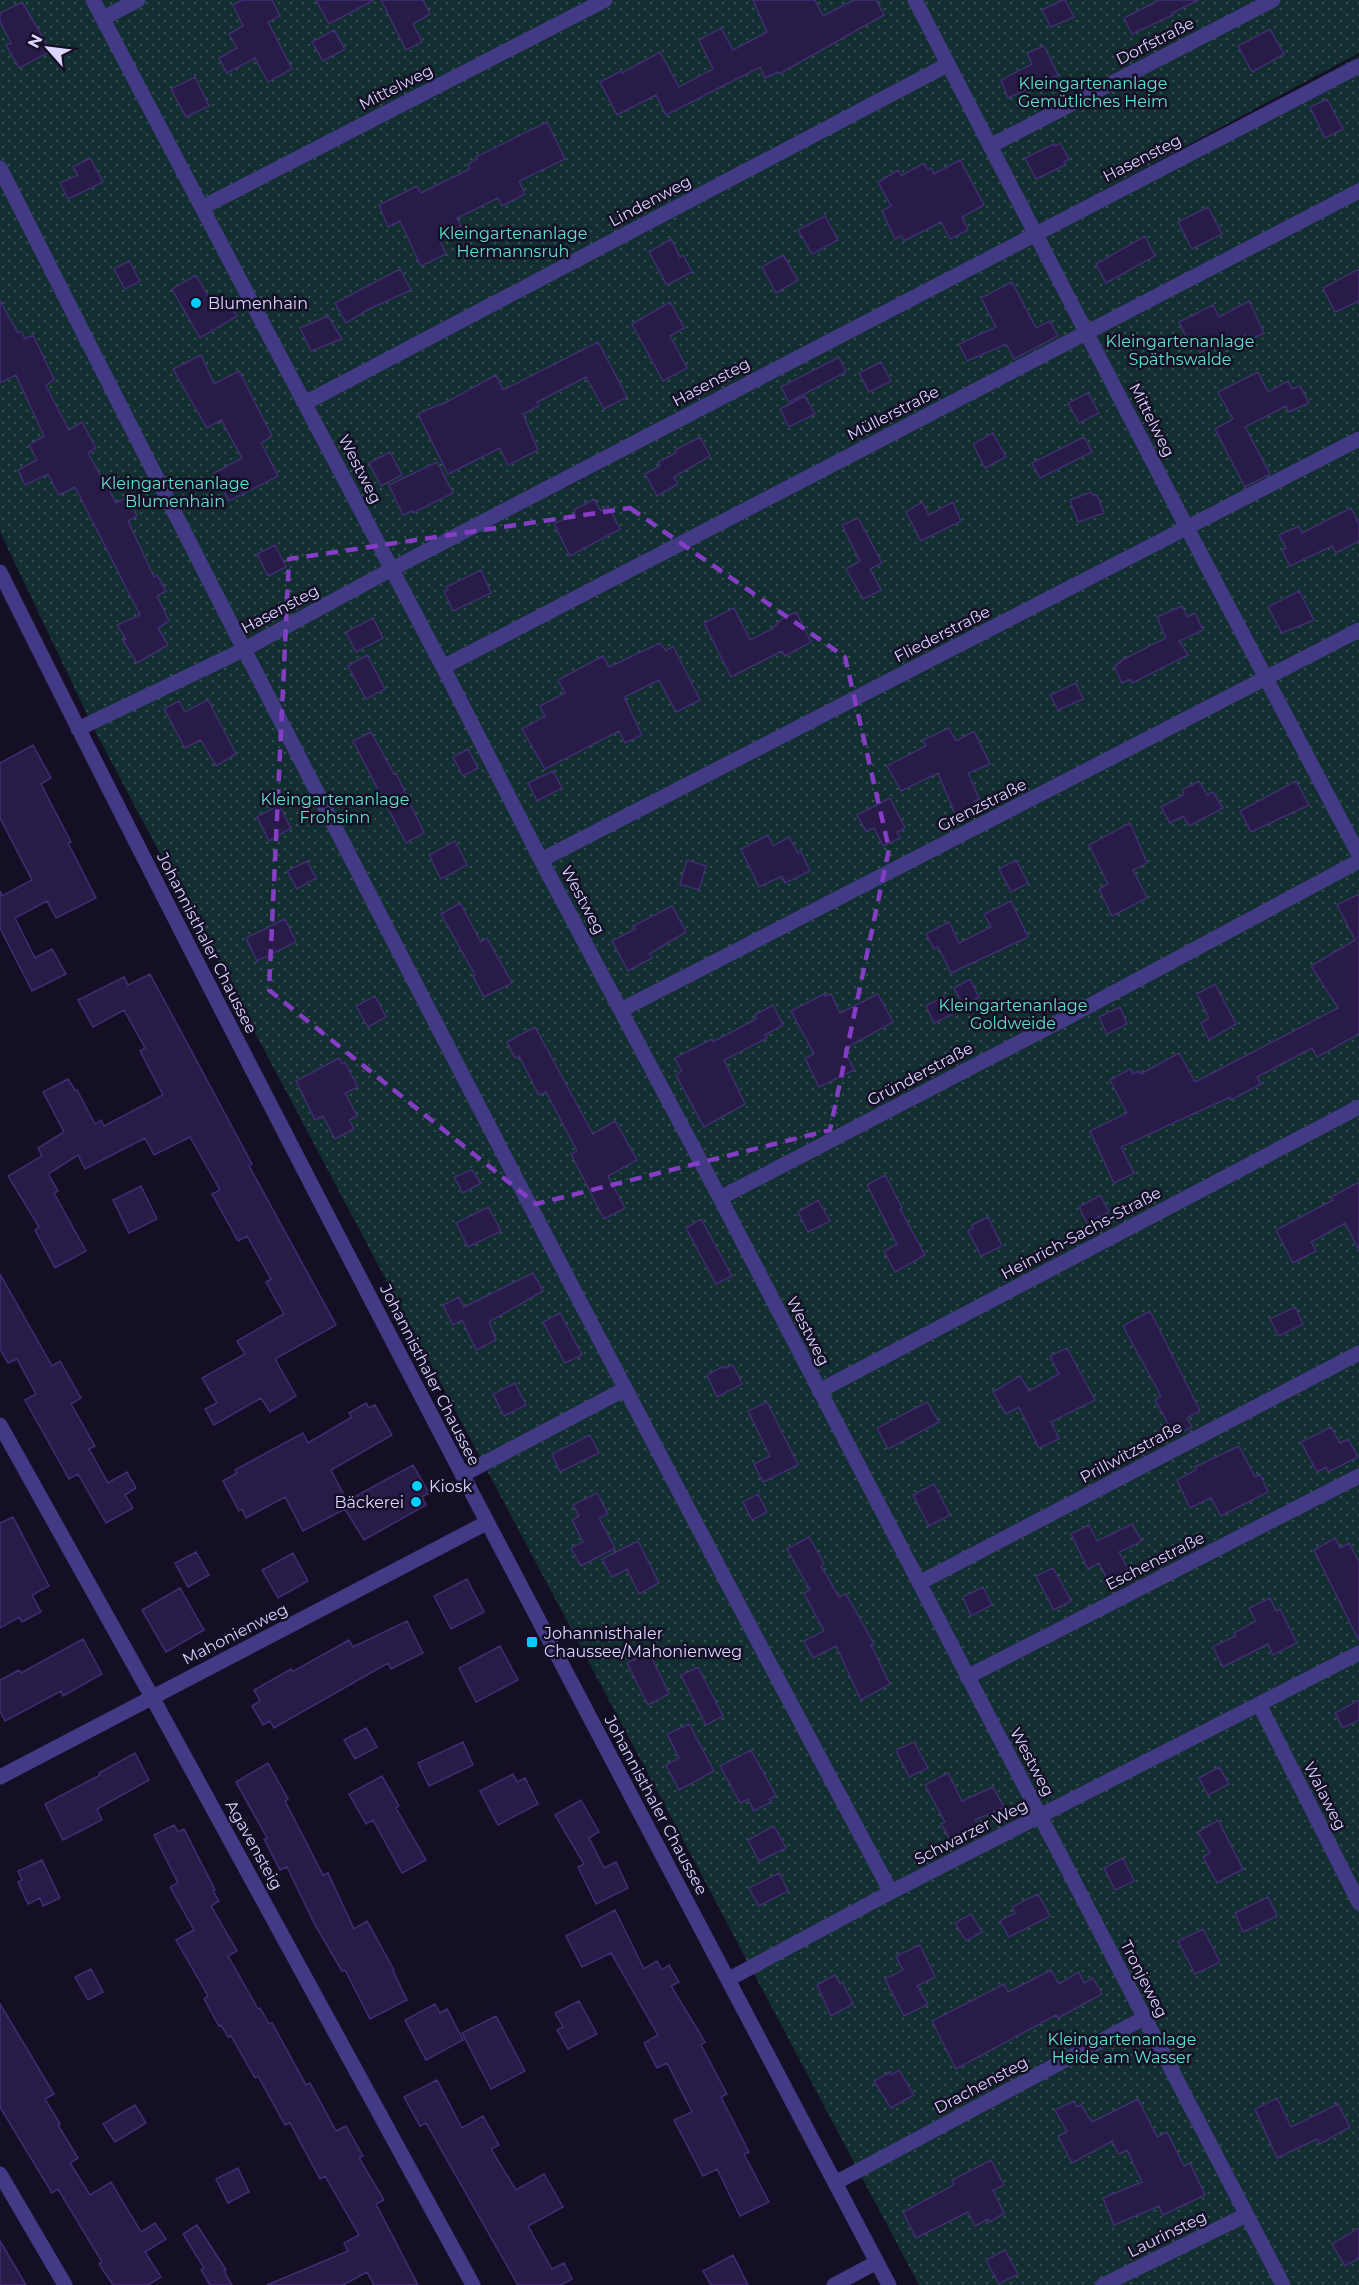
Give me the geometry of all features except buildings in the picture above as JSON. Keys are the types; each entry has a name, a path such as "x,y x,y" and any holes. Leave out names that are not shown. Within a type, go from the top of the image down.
{"street":[{"name":"Westweg","path":"93,0 392,569 541,860 720,1198 1040,1817"},
{"path":"103,18 138,0"},
{"name":"Mittelweg","path":"203,207 605,0"},
{"name":"Mittelweg","path":"915,0 1265,679 1359,855"},
{"name":"Dorfstraße","path":"990,146 1273,0"},
{"name":"Lindenweg","path":"305,403 947,65"},
{"name":"Hasensteg","path":"78,729 243,650 392,569 1359,66"},
{"path":"0,168 243,650 626,1389 891,1892"},
{"name":"Müllerstraße","path":"443,667 1359,191"},
{"name":"Fliederstraße","path":"541,860 1359,439"},
{"name":"Johannisthaler Chaussee","path":"0,572 211,992 486,1523 889,2285"},
{"name":"Grenzstraße","path":"621,1010 1359,630"},
{"name":"Gründerstraße","path":"720,1198 1074,1014 1359,861"},
{"name":"Heinrich-Sachs-Straße","path":"819,1391 1359,1107"},
{"name":"Prillwitzstraße","path":"919,1583 1359,1353"},
{"path":"462,1475 626,1389"},
{"name":"Agavensteig","path":"0,1425 152,1697 473,2285"},
{"name":"Eschenstraße","path":"967,1677 1359,1476"},
{"name":"Mahonienweg","path":"0,1777 486,1523"},
{"name":"Schwarzer Weg","path":"729,1979 891,1892 1359,1653"},
{"name":"Walaweg","path":"1260,1704 1359,1903"},
{"name":"Tronjeweg","path":"1040,1817 1283,2285"},
{"name":"Drachensteg","path":"835,2183 1144,2018"},
{"path":"0,2174 65,2285"},
{"name":"Laurinsteg","path":"1103,2285 1246,2215"},
{"path":"834,2285 877,2262"}],"highlighted area":[{"path":"630,508 845,657 889,849 830,1130 536,1204 269,990 289,559"}],"green space":[{"path":"0,0 1359,0 1359,53 1054,217 531,507 1359,56 1359,2285 919,2285 95,731 0,532"}],"place":[{"name":"Blumenhain","path":"196,303"},
{"name":"Kiosk","path":"417,1486"},
{"name":"Bäckerei","path":"416,1502"},
{"name":"Johannisthaler Chaussee/Mahonienweg","path":"532,1642"}],"park label":[{"name":"Kleingartenanlage Gemütliches Heim","path":"1093,92"},
{"name":"Kleingartenanlage Hermannsruh","path":"513,242"},
{"name":"Kleingartenanlage Späthswalde","path":"1180,350"},
{"name":"Kleingartenanlage Blumenhain","path":"175,492"},
{"name":"Kleingartenanlage Frohsinn","path":"335,808"},
{"name":"Kleingartenanlage Goldweide","path":"1013,1014"},
{"name":"Kleingartenanlage Heide am Wasser","path":"1122,2048"}]}
